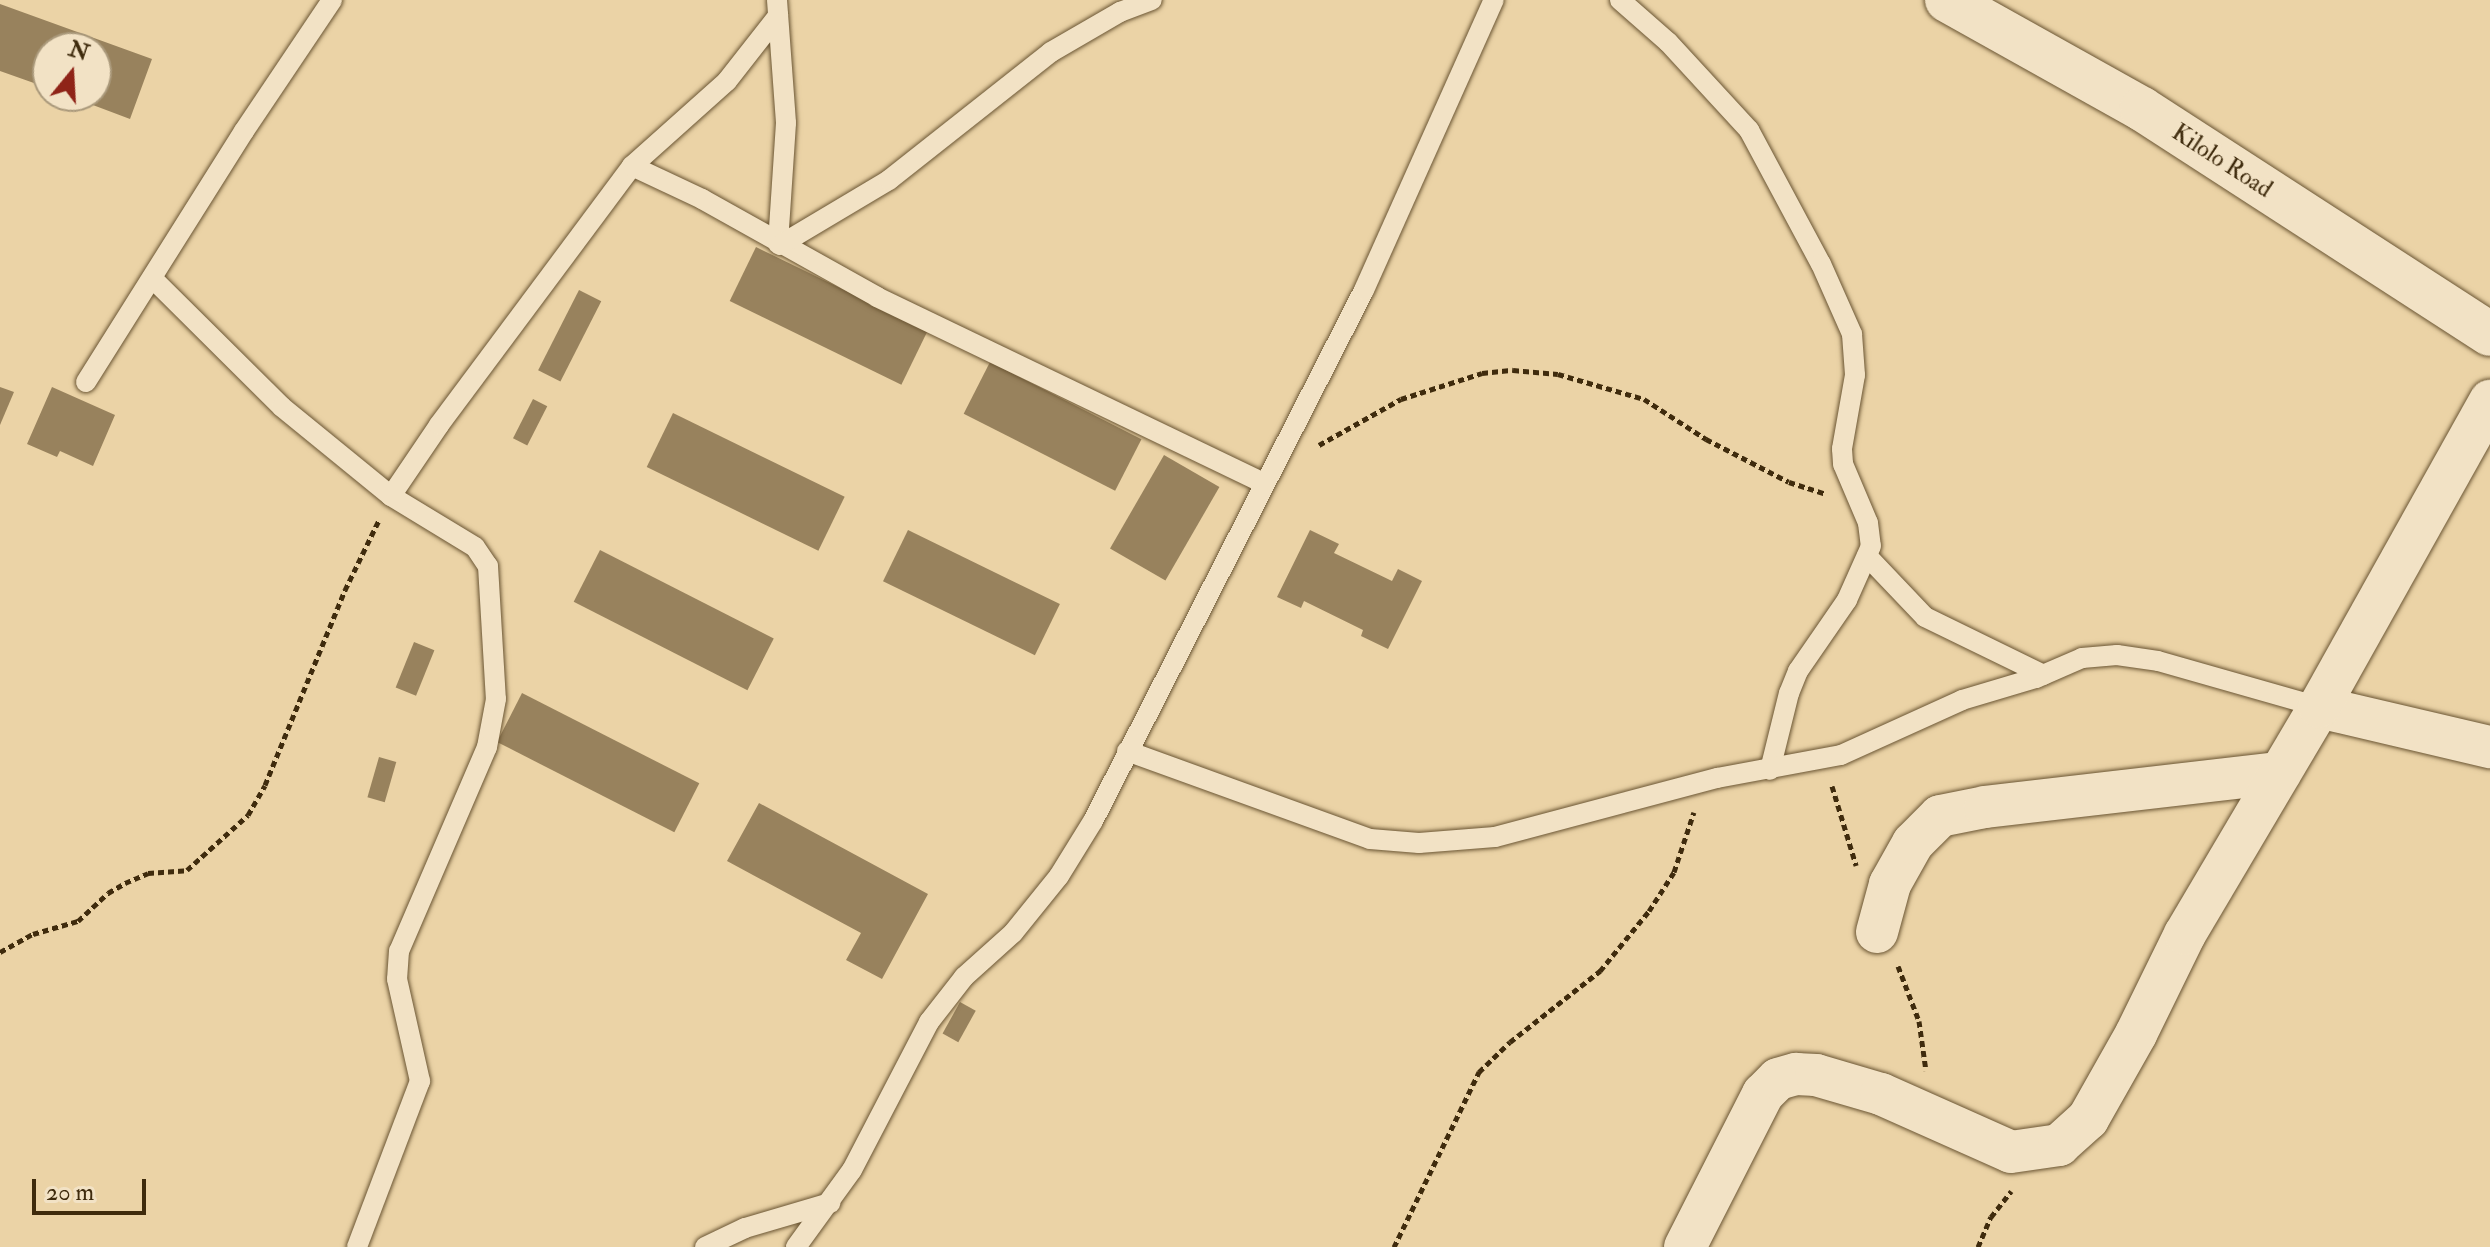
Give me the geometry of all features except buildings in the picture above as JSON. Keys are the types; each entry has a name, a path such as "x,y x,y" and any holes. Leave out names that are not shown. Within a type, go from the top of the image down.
{"main road":[{"name":"Kilolo Road","path":"1947,0 2142,109 2490,334"}],"street":[{"path":"1685,1247 1763,1094 1778,1079 1796,1074 1816,1075 1881,1094 2011,1152 2039,1151 2059,1145 2088,1119 2136,1034 2185,934 2319,707 2490,401"},
{"path":"2319,707 2490,747"},
{"path":"1877,932 1890,884 1913,843 1940,816 1985,807 2280,773"}],"lane":[{"path":"86,382 332,0"},
{"path":"779,245 889,180 1051,52 1120,12 1152,0"},
{"path":"796,1247 830,1203 871,1137 929,1022 964,977 1013,933 1059,876 1093,821 1364,290 1494,0"},
{"path":"1620,0 1668,42 1749,130 1821,264 1852,334 1855,375 1842,449 1843,464 1872,535 1867,556 1847,600 1798,671 1789,693 1770,770"},
{"path":"391,496 439,425 632,166 727,81 778,8"},
{"path":"778,8 786,123 779,245"},
{"path":"632,166 702,199 779,245 877,297 1267,478"},
{"path":"152,278 282,407 391,496 475,547 488,566 496,699 487,747 399,951 397,979 420,1081 357,1247"},
{"path":"1867,556 1925,617 2044,675"},
{"path":"1127,751 1370,839 1419,843 1495,837 1704,781 1841,755 1962,700 2044,675 2082,658 2117,655 2158,661 2227,678 2319,707"},
{"path":"705,1247 745,1228 830,1203"}],"path":[{"path":"1267,478 1401,399 1482,373 1513,370 1558,374 1644,399 1706,439 1789,482 1860,506"},
{"path":"0,952 33,934 78,921 108,893 125,883 148,873 187,870 248,815 265,785 345,590 391,496"},
{"path":"1394,1247 1479,1072 1510,1042 1600,971 1649,911 1674,872 1704,781"},
{"path":"1978,1247 1991,1217 2039,1151"}]}
